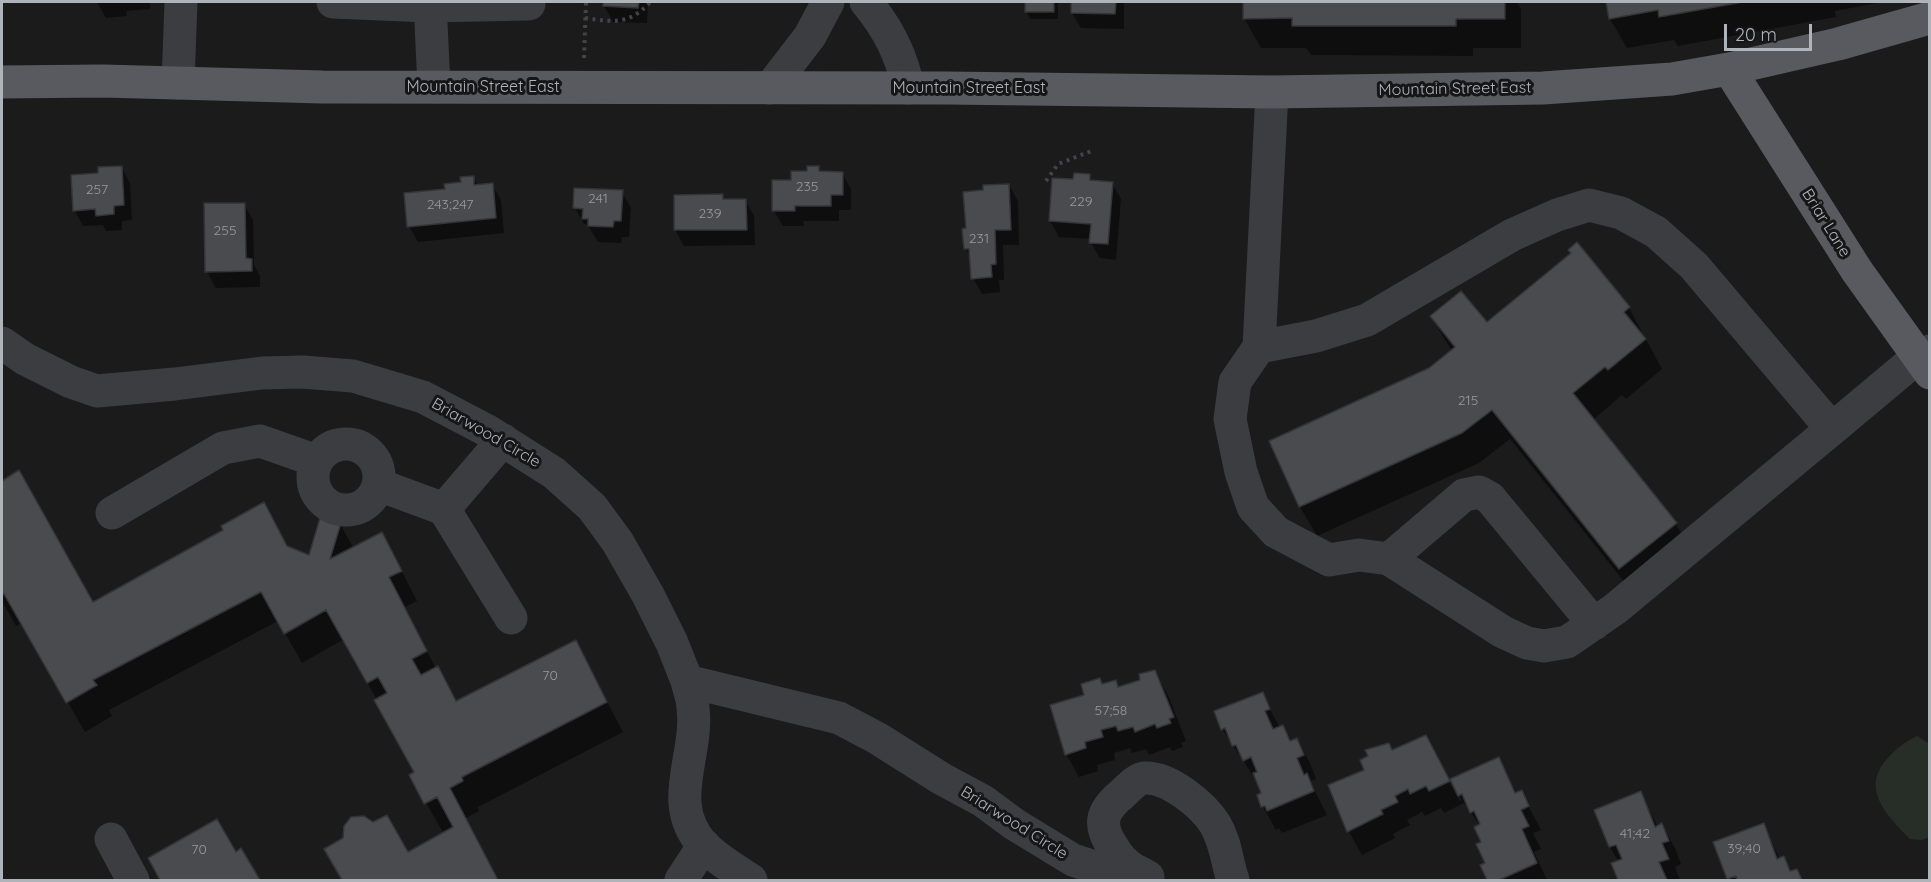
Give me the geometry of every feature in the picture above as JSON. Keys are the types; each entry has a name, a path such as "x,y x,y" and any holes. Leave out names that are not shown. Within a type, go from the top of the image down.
{"main road":[{"name":"Mountain Street East","path":"2,82 1272,92 1543,88 1672,79 1729,69 1838,44 1929,18"},
{"name":"Briar Lane","path":"1729,69 1857,271 1926,361"}],"street":[{"path":"178,83 181,2"},
{"path":"333,2 529,4"},
{"path":"770,88 810,36 828,2"},
{"path":"866,2 885,28 904,65 908,88"},
{"path":"429,4 434,87"},
{"path":"1272,92 1259,347 1235,382 1230,419 1241,472 1253,507 1276,532 1329,560 1359,555 1389,559 1503,632 1527,643 1544,646 1567,642 1594,624 1832,429 1926,361"},
{"path":"1259,347 1316,336 1367,320 1512,236 1589,205 1621,213 1656,232 1694,266 1832,429"},
{"name":"Briarwood Circle","path":"2,343 25,359 71,382 97,391 262,373 303,372 353,376 423,397 555,473 592,507 617,541 672,643 687,681 694,709 684,811 696,836 704,845 751,880"},
{"path":"112,513 223,448 260,441 317,461"},
{"path":"444,509 503,441"},
{"path":"343,443 364,448 378,464 379,485 374,496 366,504 356,509 334,508 317,493 313,471 317,461 332,446 343,443"},
{"path":"379,485 444,509 510,618"},
{"path":"1389,559 1464,495 1479,492 1490,498 1594,624"},
{"name":"Briarwood Circle","path":"687,681 839,718 983,801 1014,824 1073,860 1096,868 1152,879"},
{"name":"Briarwood Circle","path":"1152,879 1134,869 1119,856 1102,828 1103,818 1118,797 1142,778 1158,779 1175,787 1204,810 1226,846 1233,880"},
{"path":"111,838 133,880"},
{"path":"681,880 704,845"}],"path":[{"path":"582,87 586,2"},
{"path":"585,18 620,22 642,11 650,2"},
{"path":"1046,181 1058,164 1094,150"}],"shaded area":[{"path":"1917,736 1930,744 1929,837 1922,840 1910,839 1901,830 1885,811 1876,791 1879,770 1887,759"}],"building":[{"path":"603,2 639,2 638,8 603,6"},
{"path":"1025,2 1054,2 1054,12 1025,12"},
{"path":"1071,2 1116,2 1115,14 1071,13"},
{"path":"1243,2 1505,2 1505,19 1456,19 1456,26 1292,26 1292,18 1243,19"},
{"path":"1606,2 1743,2 1659,17 1658,10 1609,19"},
{"path":"122,166 124,205 114,206 114,214 96,216 95,209 73,211 71,175 98,173 98,167"},
{"path":"807,166 819,166 819,171 843,172 843,195 831,195 831,206 795,206 795,211 772,211 772,180 791,180 791,171 807,171"},
{"path":"1074,173 1090,174 1090,180 1113,182 1108,244 1089,243 1091,224 1049,221 1052,178 1073,179"},
{"path":"474,176 474,185 493,183 496,218 407,227 404,193 445,189 444,184 461,182 460,177"},
{"path":"1009,184 1011,230 995,230 996,264 991,265 992,277 971,279 969,249 964,249 962,229 966,228 963,192 983,190 983,185"},
{"path":"574,188 623,190 621,221 614,221 613,227 588,226 588,219 582,219 583,209 573,208"},
{"path":"723,194 723,199 746,199 747,230 674,230 674,195"},
{"path":"204,203 245,203 246,258 252,259 252,271 205,272"},
{"path":"1577,242 1630,307 1624,312 1646,339 1608,370 1605,367 1573,393 1677,523 1619,569 1492,410 1462,433 1299,507 1269,441 1429,368 1455,347 1430,316 1461,291 1487,322 1571,253 1568,250"},
{"path":"19,470 93,602 223,530 221,526 264,502 287,546 309,555 320,518 341,523 330,559 382,532 402,571 389,577 427,651 412,659 421,675 438,666 456,701 576,640 607,702 462,777 463,781 450,788 498,880 342,880 324,849 343,838 344,826 351,817 364,816 373,822 387,815 408,852 453,827 437,797 424,804 409,775 414,772 374,700 387,693 378,677 367,683 326,610 284,634 261,592 93,680 97,685 66,703 4,594 2,595 2,481"},
{"path":"1155,670 1174,717 1169,719 1171,723 1157,728 1155,724 1135,732 1133,727 1118,731 1116,726 1101,730 1103,737 1085,742 1086,748 1065,755 1050,705 1084,695 1081,684 1100,678 1102,684 1116,680 1118,687 1140,680 1139,674"},
{"path":"1263,692 1270,709 1265,711 1273,729 1283,725 1290,741 1297,738 1304,755 1297,758 1304,775 1307,773 1314,791 1267,811 1265,806 1261,807 1257,795 1261,793 1253,773 1257,772 1251,757 1243,761 1236,745 1232,746 1225,728 1221,730 1214,711"},
{"path":"1426,735 1450,781 1429,791 1426,786 1410,794 1408,789 1395,796 1398,802 1381,810 1383,814 1347,832 1328,785 1364,770 1360,760 1368,756 1365,750 1389,743 1392,750"},
{"path":"1499,757 1515,793 1522,790 1529,806 1521,810 1529,826 1522,829 1537,863 1499,880 1487,880 1480,865 1485,863 1476,844 1481,842 1474,827 1480,824 1474,811 1470,813 1462,794 1458,796 1450,779"},
{"path":"1641,791 1655,827 1662,823 1669,841 1662,843 1669,859 1659,862 1667,880 1618,880 1611,863 1622,859 1616,845 1609,847 1594,810"},
{"path":"217,819 236,852 241,848 260,880 160,880 148,858"},
{"path":"1764,823 1777,859 1784,856 1790,871 1797,869 1802,880 1737,880 1736,876 1727,879 1713,842"}]}
